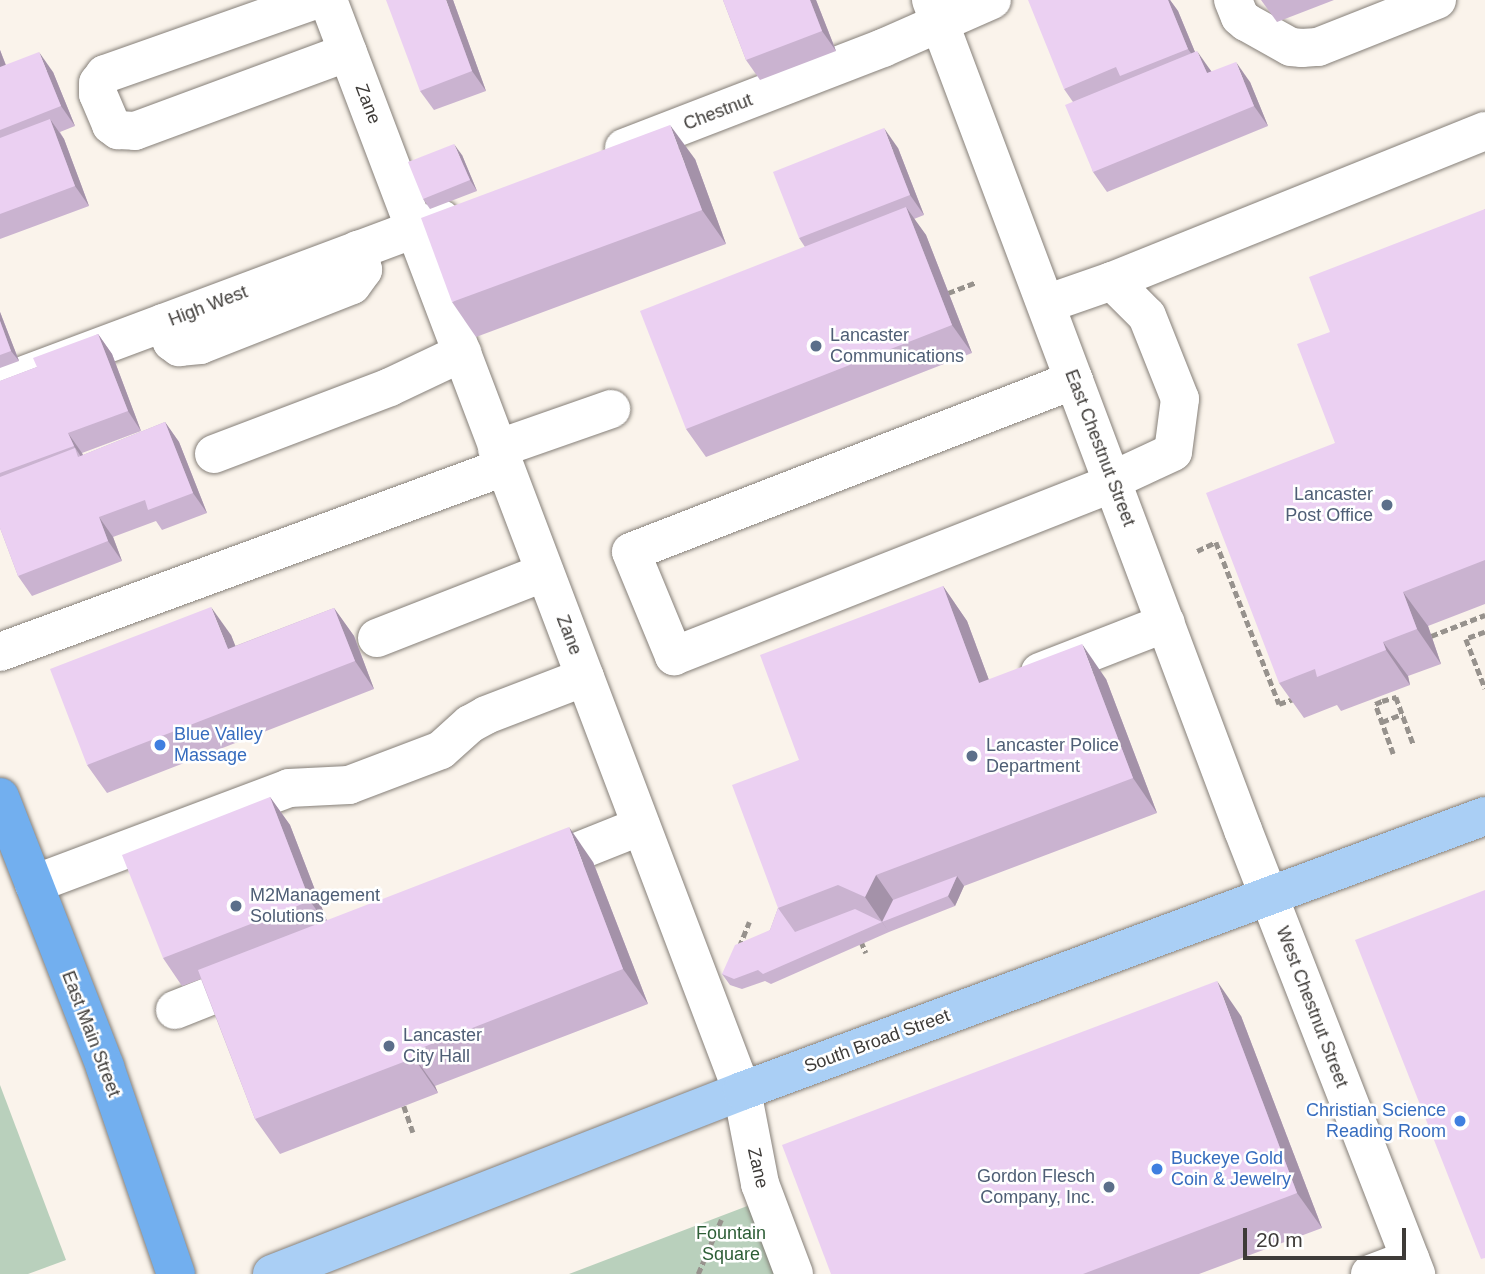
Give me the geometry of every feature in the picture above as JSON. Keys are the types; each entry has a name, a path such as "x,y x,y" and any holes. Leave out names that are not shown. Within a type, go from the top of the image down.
{"highway":[{"name":"East Main Street","path":"0,797 105,1067 176,1274"}],"main road":[{"name":"South Broad Street","path":"272,1274 741,1091 1485,816"}],"street":[{"path":"315,0 105,74 98,83 98,94 111,125 118,130 135,131 348,52"},
{"name":"Zane","path":"328,0 741,1091 760,1184 794,1274"},
{"path":"936,12 992,0"},
{"path":"1233,0 1246,22 1291,47 1303,48 1318,47 1437,0"},
{"name":"Chestnut","path":"597,158 936,12"},
{"name":"East Chestnut Street","path":"936,12 1269,896"},
{"path":"1046,304 1112,281 1485,131"},
{"path":"416,229 468,209"},
{"name":"High West","path":"0,384 416,229"},
{"path":"1074,380 631,552 674,656 1113,481 1173,452 1180,399 1147,316 1112,281"},
{"path":"214,454 390,387 462,353"},
{"path":"0,652 501,458 611,409"},
{"path":"377,638 545,572"},
{"path":"1006,685 1166,623"},
{"path":"34,884 289,788 349,785 441,750 470,724 486,715 585,677"},
{"path":"499,883 641,826"},
{"name":"West Chestnut Street","path":"1269,896 1413,1267"},
{"path":"175,1010 291,964"},
{"path":"1370,1274 1413,1267"}],"path":[{"path":"948,293 977,282"},
{"path":"1197,551 1216,542 1279,704 1296,697"},
{"path":"1431,636 1485,615"},
{"path":"1252,632 1260,628"},
{"path":"1485,632 1466,639 1485,688"},
{"path":"1393,754 1375,704 1381,699 1396,697 1414,746"},
{"path":"1382,722 1402,714"},
{"path":"857,932 866,953"},
{"path":"404,1106 413,1132"},
{"path":"698,1274 726,1208"}],"green space":[{"path":"0,1085 66,1260 28,1274 0,1274"},
{"name":"Fountain Square","path":"750,1205 777,1274 569,1274"}],"building":[{"path":"386,0 446,0 472,71 420,91"},
{"path":"723,0 810,0 822,31 746,60"},
{"path":"1028,0 1168,0 1188,49 1120,76 1116,67 1064,89"},
{"path":"1197,51 1207,73 1236,62 1254,106 1093,172 1065,105"},
{"path":"39,52 61,106 0,130 0,67"},
{"path":"50,119 75,186 0,214 0,138"},
{"path":"670,125 702,210 452,302 421,218"},
{"path":"884,128 910,195 799,238 773,172"},
{"path":"454,144 470,180 423,199 408,162"},
{"name":"Lancaster Communications","path":"906,207 952,325 686,429 640,311"},
{"name":"Lancaster Post Office","path":"1485,209 1485,560 1403,592 1417,629 1383,642 1386,650 1317,677 1315,669 1279,683 1206,493 1335,443 1297,344 1330,332 1309,277"},
{"path":"0,321 11,351 0,355"},
{"path":"98,334 128,411 68,433 74,446 0,473 0,381 37,367 33,358"},
{"path":"165,422 193,493 148,510 145,500 99,517 108,541 18,576 0,528 0,477 75,448 78,457"},
{"name":"Lancaster Police Department","path":"943,586 979,683 1082,644 1133,778 876,875 865,897 838,885 778,908 732,785 799,760 760,655"},
{"path":"211,607 228,649 334,608 355,661 87,765 50,669"},
{"name":"M2Management Solutions","path":"270,797 310,901 163,958 122,855"},
{"name":"Lancaster City Hall","path":"569,827 623,969 411,1052 414,1058 255,1119 198,970"},
{"path":"957,876 948,896 882,922 893,900"},
{"name":"Christian Science Reading Room","path":"1485,890 1485,1258 1481,1259 1355,940"},
{"path":"778,908 795,932 855,909 882,922 763,974 758,970 734,979 722,974 735,945 770,930"},
{"path":"1217,981 1297,1193 1083,1274 831,1274 782,1145"}],"place":[{"name":"Lancaster Communications","path":"816,346"},
{"name":"Lancaster Post Office","path":"1387,505"},
{"name":"Blue Valley Massage","path":"160,745"},
{"name":"Lancaster Police Department","path":"972,756"},
{"name":"M2Management Solutions","path":"236,906"},
{"name":"Lancaster City Hall","path":"389,1046"},
{"name":"Christian Science Reading Room","path":"1460,1121"},
{"name":"Buckeye Gold Coin & Jewelry","path":"1157,1169"},
{"name":"Gordon Flesch Company, Inc.","path":"1109,1187"}]}
